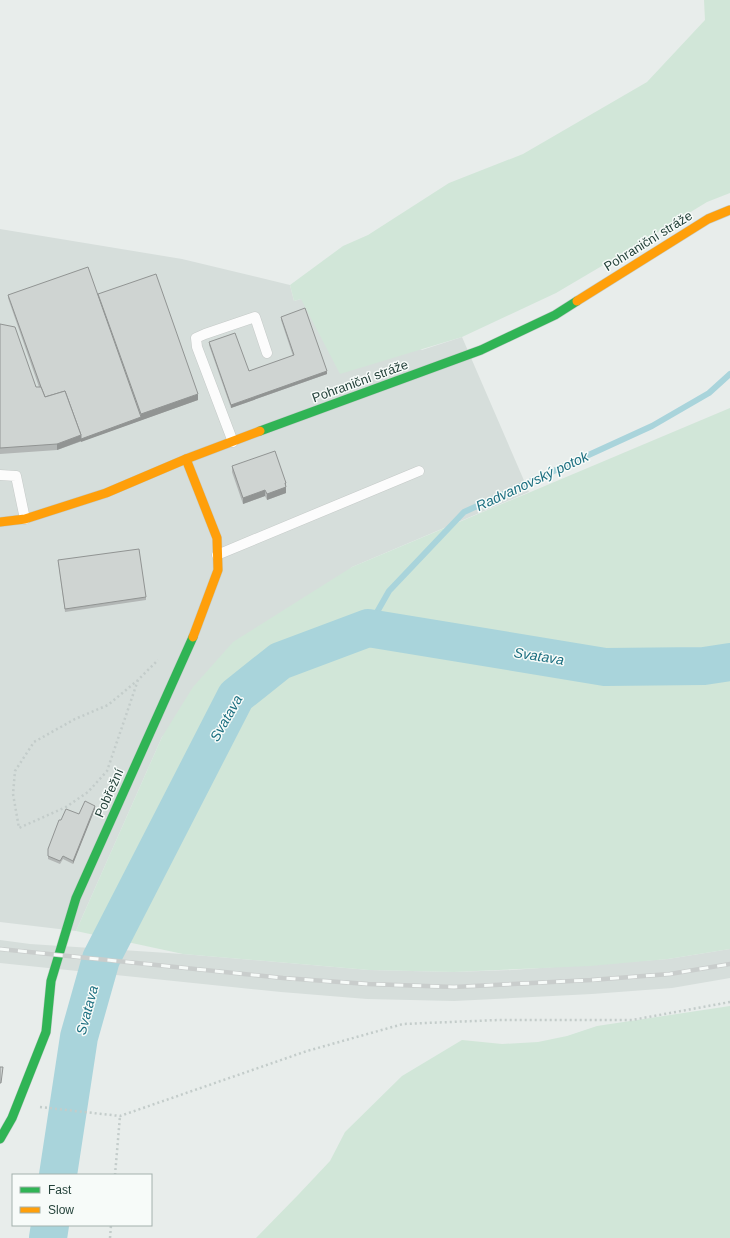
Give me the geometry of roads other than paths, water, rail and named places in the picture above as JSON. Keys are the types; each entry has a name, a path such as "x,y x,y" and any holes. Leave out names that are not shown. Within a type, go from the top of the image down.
{"street":[{"name":"Pohraniční stráže","path":"0,522 25,518 106,493 186,459 481,350 555,315 708,219 730,210"},
{"name":"Pobřežní","path":"0,1139 12,1118 46,1032 51,981 76,898 196,631 218,570 217,538 186,459"}],"lane":[{"path":"233,442 197,347 196,338 255,317 267,353"},
{"path":"217,555 420,471"},
{"path":"0,475 16,476 25,518"}],"waterway":[{"name":"Radvanovský potok","path":"368,628 389,591 464,512 652,426 709,393 730,374"},
{"name":"Svatava","path":"58,1174 79,1037 101,959 236,696 280,661 368,628 605,667 704,666 730,662"},
{"name":"Svatava","path":"48,1238 50,1226"}],"railway":[{"path":"0,949 283,978 368,984 454,987 591,980 670,974 730,964"}]}
